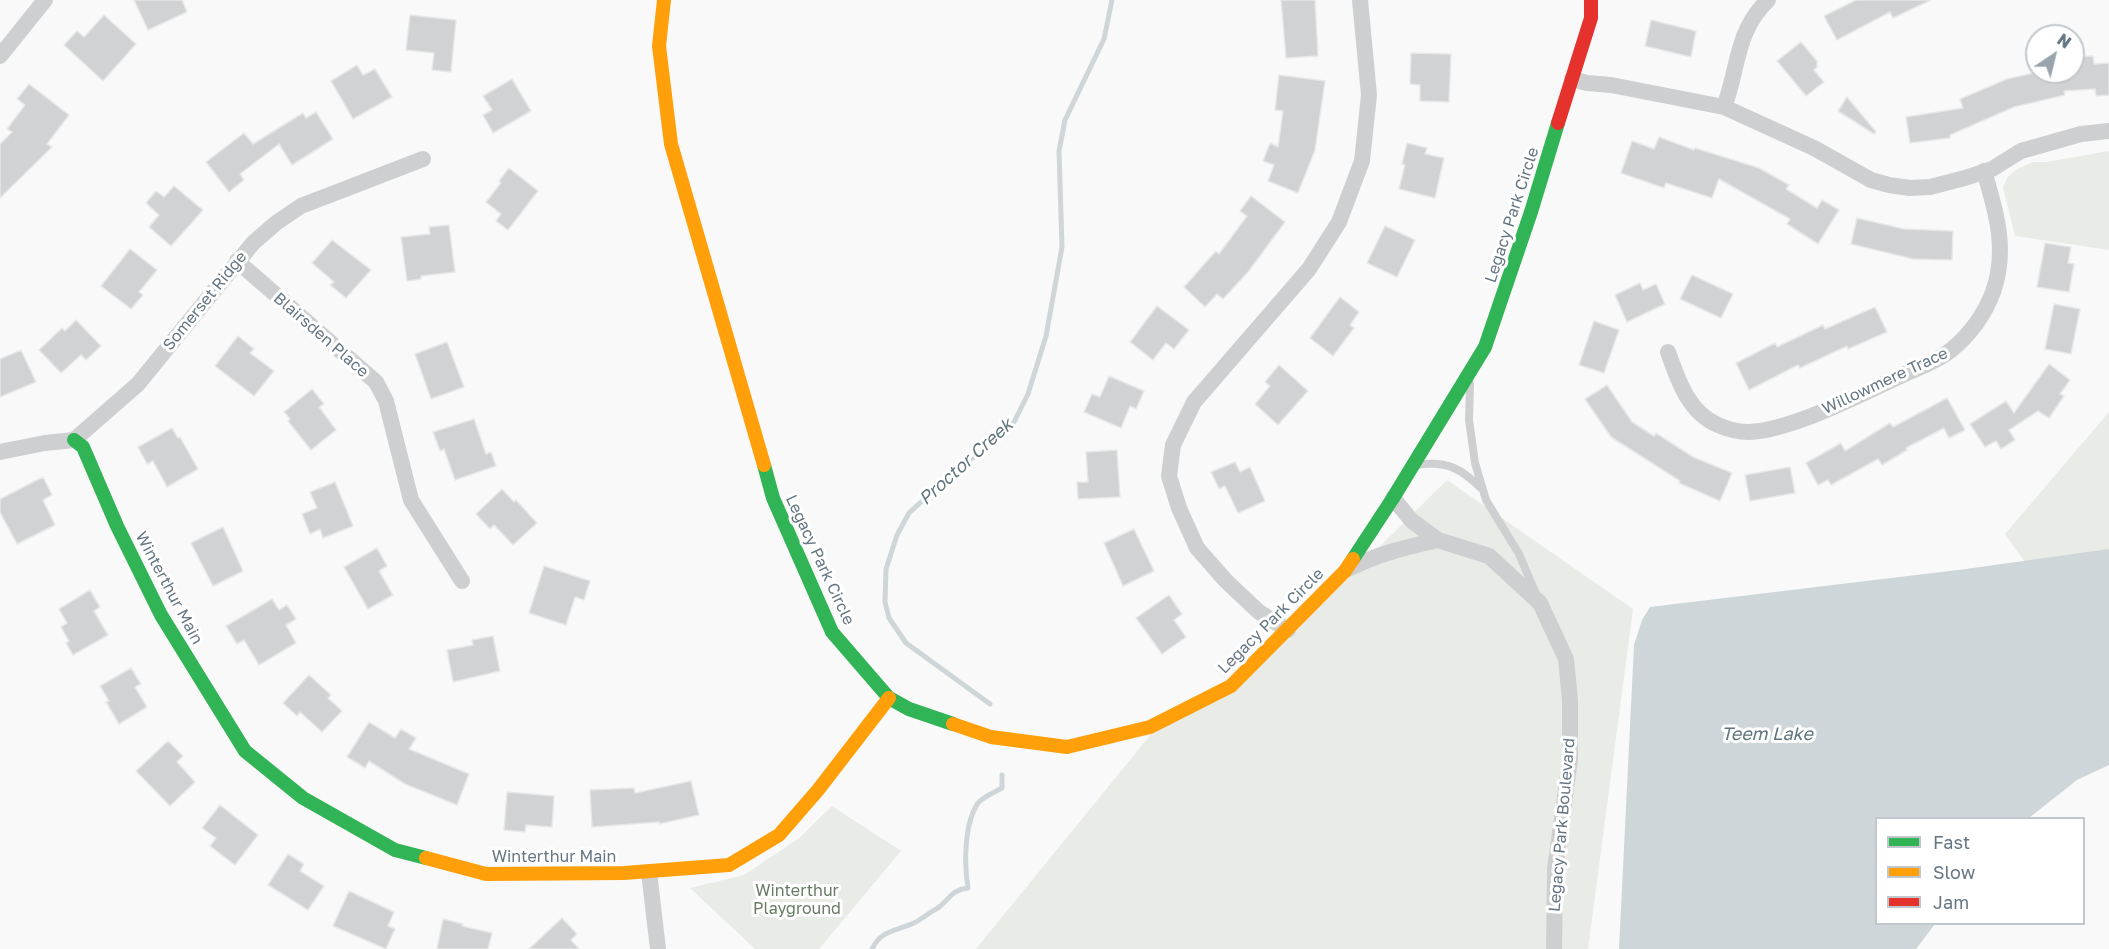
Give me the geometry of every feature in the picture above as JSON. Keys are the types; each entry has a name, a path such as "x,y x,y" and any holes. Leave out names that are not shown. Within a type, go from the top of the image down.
{"street":[{"path":"0,56 45,0"},
{"name":"Legacy Park Circle","path":"664,0 659,46 671,144 773,498 832,632 889,698 909,709 991,737 1068,747 1150,727 1231,686 1345,571 1393,498 1485,347 1531,212 1591,18 1591,0"},
{"path":"1288,630 1259,612 1226,581 1197,548 1179,508 1169,476 1173,445 1194,402 1309,268 1339,222 1362,161 1369,95 1360,0"},
{"path":"1724,107 1738,52 1754,15 1768,0"},
{"path":"1572,79 1724,107 1804,143 1871,180 1910,188 1930,187 1984,171 2021,151 2080,134 2109,131"},
{"name":"Somerset Ridge","path":"74,440 138,384 237,261 276,223 301,206 423,159"},
{"name":"Willowmere Trace","path":"1668,352 1677,379 1688,400 1697,410 1717,425 1749,432 1789,423 1839,404 1948,352 1969,333 1979,320 1993,292 1998,272 2001,243 1998,219 1984,171"},
{"name":"Blairsden Place","path":"237,261 376,382 386,401 411,500 462,582"},
{"path":"0,452 74,440"},
{"name":"Winterthur Main","path":"74,440 83,447 117,526 161,615 245,751 303,798 395,850 486,874 649,872 729,865 779,835 818,790 889,698"},
{"name":"Legacy Park Boulevard","path":"1393,498 1412,521 1438,540 1489,556 1540,603 1566,659 1570,700 1570,760 1555,869 1554,949"},
{"path":"1345,571 1362,561 1400,548 1438,540"},
{"path":"649,872 658,949"}],"lane":[{"path":"1471,370 1469,420 1475,463 1486,500 1519,554 1540,603"},
{"path":"1413,466 1441,463 1470,477 1483,490"}],"green space":[{"path":"2109,151 2109,250 2015,236 2003,187 2007,178 2015,170 2033,162 2047,162"},
{"path":"2109,412 2109,619 2064,617 2005,534"},
{"path":"1447,480 1633,609 1588,949 976,949 1156,728 1282,643"},
{"name":"Winterthur Playground","path":"832,806 901,851 819,949 755,949 690,888 744,875 798,839"}],"water":[{"name":"Teem Lake","path":"2109,549 2109,765 2077,780 2030,817 1875,817 1875,925 1934,925 1916,949 1619,949 1634,645 1642,620 1650,607 1966,569"}],"building":[{"path":"134,0 182,0 187,12 148,30"},
{"path":"1281,0 1315,0 1318,56 1286,58"},
{"path":"1856,0 1931,0 1893,18 1890,12 1837,40 1824,16"},
{"path":"104,15 136,44 103,81 64,45 77,31 84,37"},
{"path":"410,15 456,20 451,72 432,70 434,53 406,50"},
{"path":"1651,20 1696,31 1691,57 1645,46"},
{"path":"1801,42 1817,61 1817,67 1814,70 1824,82 1806,96 1777,61"},
{"path":"1411,53 1451,54 1449,102 1420,101 1420,85 1410,84"},
{"path":"2085,56 2093,56 2094,64 2109,63 2109,95 2096,96 2095,89 2064,91 2065,95 2014,107 1950,135 1950,138 1910,143 1906,117 1963,108 1960,99 2007,79 2025,75 2025,84 2085,84"},
{"path":"357,65 363,75 375,69 392,97 353,119 331,81"},
{"path":"1279,75 1325,81 1315,150 1298,193 1268,181 1274,165 1263,161 1270,143 1278,147 1283,111 1275,110"},
{"path":"512,79 531,111 493,133 483,115 492,110 483,96"},
{"path":"29,84 69,115 47,144 52,147 0,198 0,144 12,132 7,129 25,105 17,99"},
{"path":"1847,97 1876,132 1874,134 1838,111"},
{"path":"316,112 333,139 292,165 279,144 240,174 244,180 229,192 206,162 244,133 253,144 303,113 306,118"},
{"path":"1659,137 1694,150 1695,148 1759,168 1789,185 1786,189 1817,208 1822,200 1839,210 1818,244 1787,224 1790,219 1719,179 1712,198 1666,183 1664,188 1621,173 1632,141 1654,149"},
{"path":"1407,143 1427,148 1425,154 1444,158 1435,198 1399,189"},
{"path":"509,168 538,191 508,230 496,221 501,214 486,202"},
{"path":"174,186 203,210 171,246 149,227 159,215 146,203 156,191 164,197"},
{"path":"1251,196 1285,222 1248,272 1223,299 1217,294 1205,307 1184,287 1216,251 1219,254 1247,216 1240,211"},
{"path":"1857,218 1904,229 1953,231 1952,260 1913,259 1851,244"},
{"path":"449,225 455,272 421,276 421,279 407,281 401,237 430,234 429,227"},
{"path":"1385,226 1415,240 1397,277 1367,263"},
{"path":"332,240 371,270 346,298 330,285 334,282 312,263"},
{"path":"2045,243 2071,247 2068,263 2074,264 2069,292 2037,287"},
{"path":"130,249 157,270 139,292 143,295 131,309 101,286"},
{"path":"1692,275 1733,294 1721,318 1680,299"},
{"path":"1640,283 1643,290 1656,284 1665,304 1627,322 1615,295"},
{"path":"1340,297 1359,312 1350,325 1354,328 1333,356 1310,338"},
{"path":"2054,304 2080,309 2071,354 2045,349"},
{"path":"1157,306 1189,330 1174,349 1166,343 1153,360 1130,342"},
{"path":"1875,307 1887,332 1848,349 1847,346 1800,368 1798,365 1749,390 1736,363 1775,343 1777,347 1823,325 1825,329"},
{"path":"76,320 101,346 86,360 81,355 61,373 39,350 62,328 65,331"},
{"path":"1594,321 1619,330 1604,373 1579,365"},
{"path":"238,336 254,349 250,353 274,371 254,396 215,366"},
{"path":"447,342 464,387 431,399 415,354"},
{"path":"21,350 36,382 0,397 0,359"},
{"path":"2049,364 2070,380 2060,394 2064,396 2049,418 2038,411 2009,430 2015,440 2001,449 1996,441 1985,447 1970,424 2006,401 2014,413"},
{"path":"1279,365 1308,391 1278,425 1255,404 1270,386 1265,382"},
{"path":"1109,376 1144,391 1136,409 1130,406 1121,428 1084,412 1092,394 1100,397"},
{"path":"1607,385 1632,422 1654,436 1656,433 1693,457 1732,473 1720,501 1679,483 1680,481 1611,437 1585,399"},
{"path":"312,389 324,404 319,407 336,430 311,450 288,421 290,419 284,412"},
{"path":"1947,398 1965,430 1949,438 1944,428 1906,448 1907,450 1882,465 1878,459 1831,485 1828,480 1818,485 1806,463 1841,443 1845,451 1890,423 1893,427"},
{"path":"474,419 486,454 491,452 496,466 455,480 444,449 440,451 433,432"},
{"path":"172,428 178,438 180,437 198,469 167,487 153,461 147,464 138,447"},
{"path":"1117,450 1120,497 1078,499 1077,482 1088,482 1086,452"},
{"path":"1235,462 1240,472 1250,467 1265,501 1238,513 1225,486 1219,489 1211,472"},
{"path":"1790,467 1795,493 1750,501 1745,475"},
{"path":"43,477 52,495 43,500 55,525 17,544 0,512 0,499"},
{"path":"335,482 353,526 323,538 320,529 310,534 302,514 317,508 310,492"},
{"path":"502,489 514,502 516,500 537,523 513,545 494,525 490,529 476,514"},
{"path":"223,527 243,571 213,586 191,543"},
{"path":"1134,529 1154,571 1123,586 1104,543"},
{"path":"377,548 387,566 379,571 393,595 368,609 344,567"},
{"path":"544,566 590,581 584,600 575,597 566,625 529,613"},
{"path":"90,590 100,607 94,611 108,635 73,655 66,643 69,641 61,627 67,623 59,609"},
{"path":"1169,595 1182,614 1174,620 1186,637 1162,654 1136,618"},
{"path":"272,599 279,610 287,605 296,619 286,625 296,643 259,665 244,640 237,644 226,626"},
{"path":"493,636 500,671 453,682 447,650 473,645 472,640"},
{"path":"131,668 141,684 135,687 147,707 119,724 100,686"},
{"path":"309,675 331,695 328,698 342,711 322,732 300,712 297,716 283,703"},
{"path":"369,722 395,738 401,729 416,738 409,749 469,774 457,805 405,784 369,761 365,768 347,757"},
{"path":"168,741 183,756 177,762 195,782 170,806 136,771"},
{"path":"691,781 699,815 659,824 659,822 592,827 590,790 634,788 635,793"},
{"path":"507,792 554,796 552,827 526,825 525,832 504,830"},
{"path":"220,805 258,835 235,865 210,846 216,838 202,828"},
{"path":"288,854 304,864 300,871 324,886 308,910 268,885"},
{"path":"349,891 394,912 388,926 395,929 386,949 333,926"},
{"path":"562,918 577,934 571,940 579,949 529,949"},
{"path":"443,919 492,933 488,949 437,949"}],"waterway":[{"name":"Proctor Creek","path":"990,704 906,643 889,618 885,602 886,569 897,535 909,513 1014,422 1028,394 1046,336 1062,247 1059,151 1065,120 1104,39 1112,0"},
{"name":"Proctor Creek","path":"872,949 884,935 917,921 938,908 954,893 968,888 966,856 973,812 978,803 1002,788 1002,775"}],"traffic: fast":[{"path":"1353,559 1485,347 1531,212 1558,123"},
{"path":"74,440 83,447 117,526 161,615 245,751 303,798 395,850 426,858"},
{"path":"764,465 773,498 832,632 889,698 909,709 953,724"}],"traffic: slow":[{"path":"664,0 659,46 671,144 764,465"},
{"path":"953,724 991,737 1067,747 1150,727 1231,686 1345,571 1353,559"},
{"path":"426,858 486,874 624,873 729,865 779,835 818,790 889,698"}],"traffic: jam":[{"path":"1558,123 1591,18 1591,0"}]}
